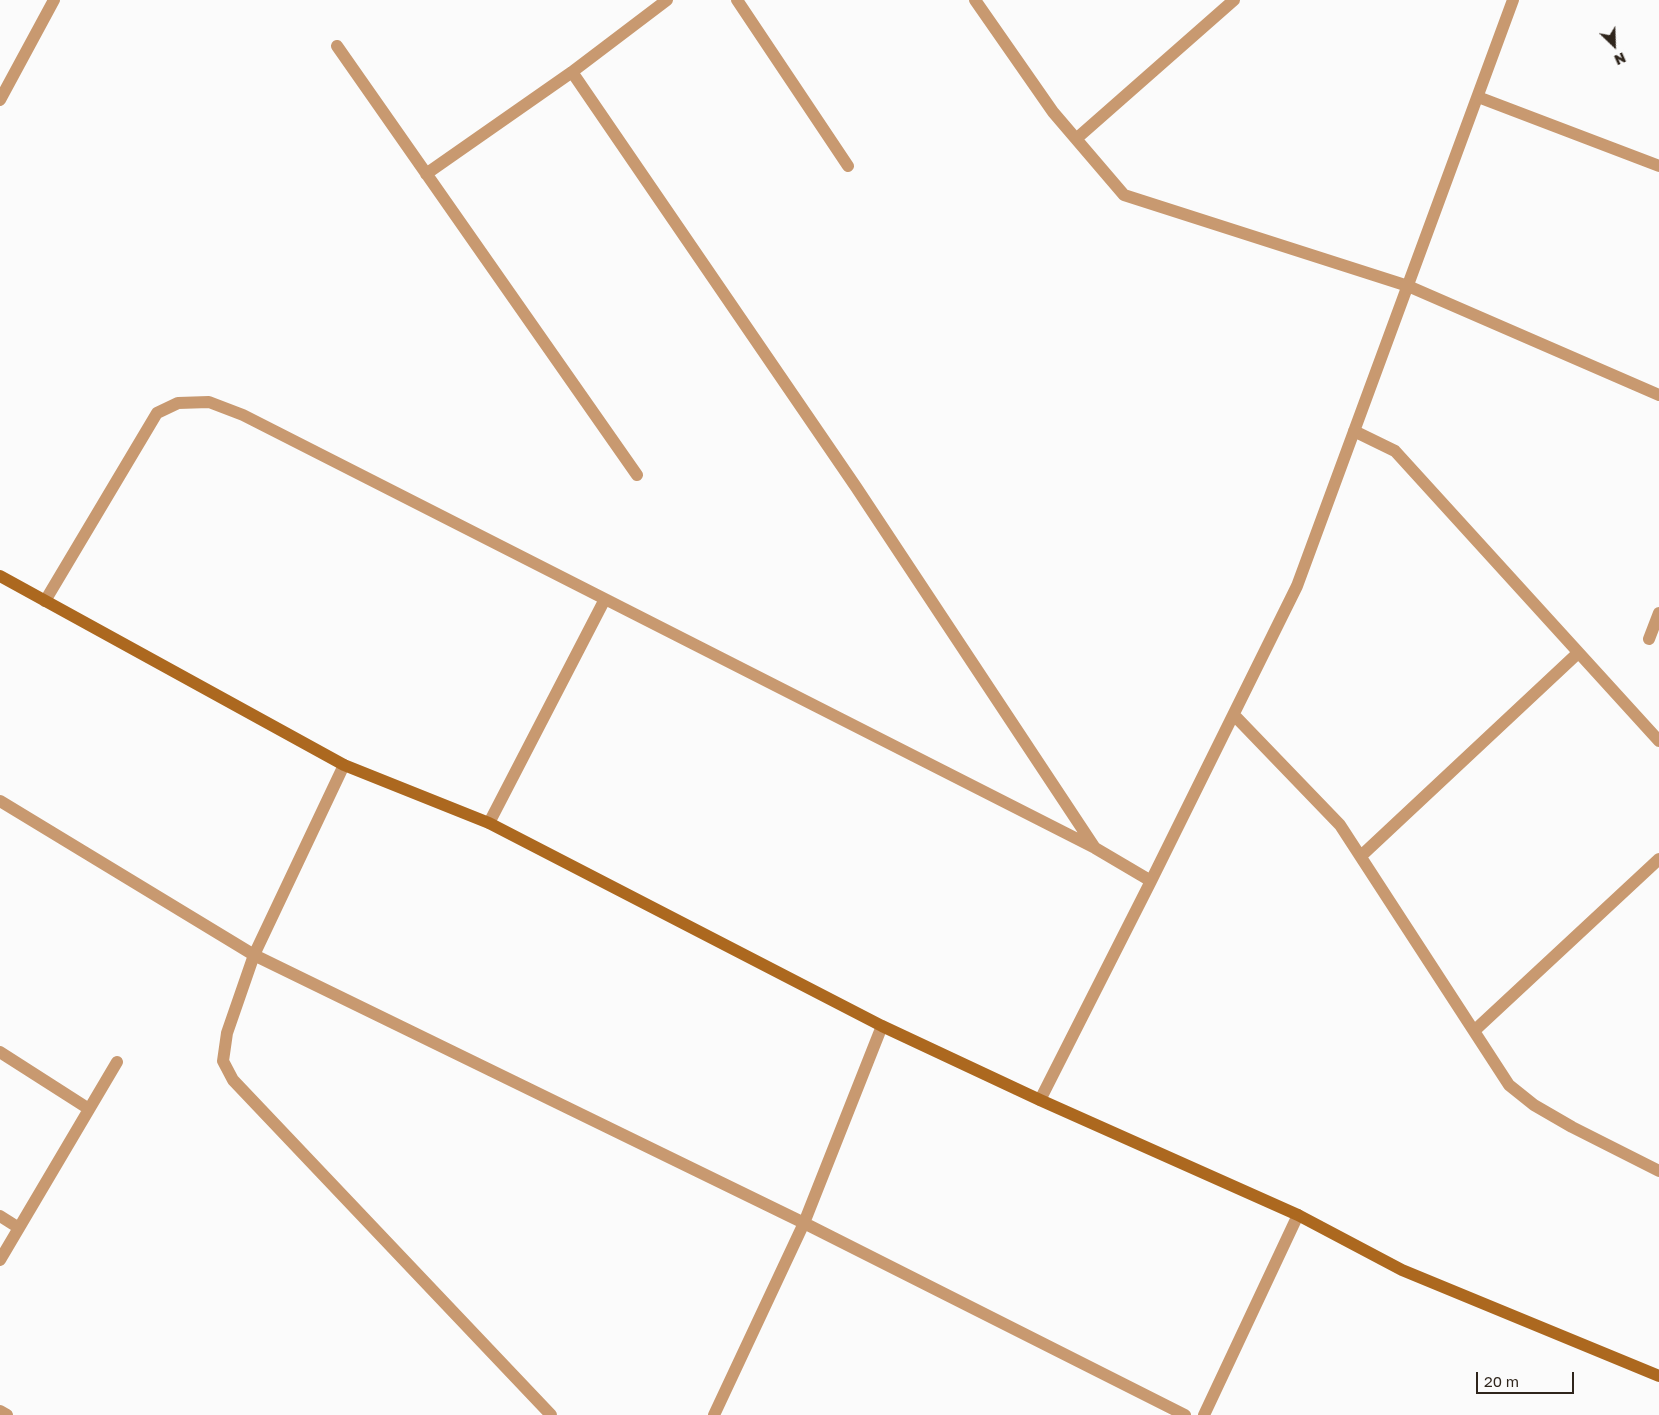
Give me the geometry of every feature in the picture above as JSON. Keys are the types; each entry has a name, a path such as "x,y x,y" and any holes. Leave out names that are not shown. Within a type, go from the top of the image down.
{"street":[{"path":"0,100 54,0"},
{"path":"426,174 572,72 668,0"},
{"path":"737,0 848,166"},
{"path":"975,0 1053,112 1124,195 1408,286 1659,395"},
{"path":"1076,139 1234,0"},
{"path":"1040,1100 1297,586 1514,0"},
{"path":"337,46 637,475"},
{"path":"572,72 856,487 1095,848"},
{"path":"1478,97 1659,166"},
{"path":"45,601 157,413 178,403 209,402 243,415 1095,848 1151,881"},
{"path":"1354,431 1395,451 1659,742"},
{"path":"0,576 344,765 489,823 882,1026 1040,1100 1298,1215 1402,1270 1659,1376"},
{"path":"489,823 605,599"},
{"path":"1649,639 1659,613"},
{"path":"1360,856 1578,653"},
{"path":"1234,715 1340,825 1509,1085 1534,1105 1572,1127 1659,1171"},
{"path":"344,765 254,955 227,1033 223,1061 233,1080 551,1415"},
{"path":"0,801 254,955 804,1223 1185,1415"},
{"path":"1474,1031 1659,860"},
{"path":"714,1415 804,1223 882,1026"},
{"path":"0,1052 89,1109"},
{"path":"0,1260 117,1062"},
{"path":"1204,1415 1298,1215"},
{"path":"0,1216 19,1228"},
{"path":"0,1411 8,1415"}]}
